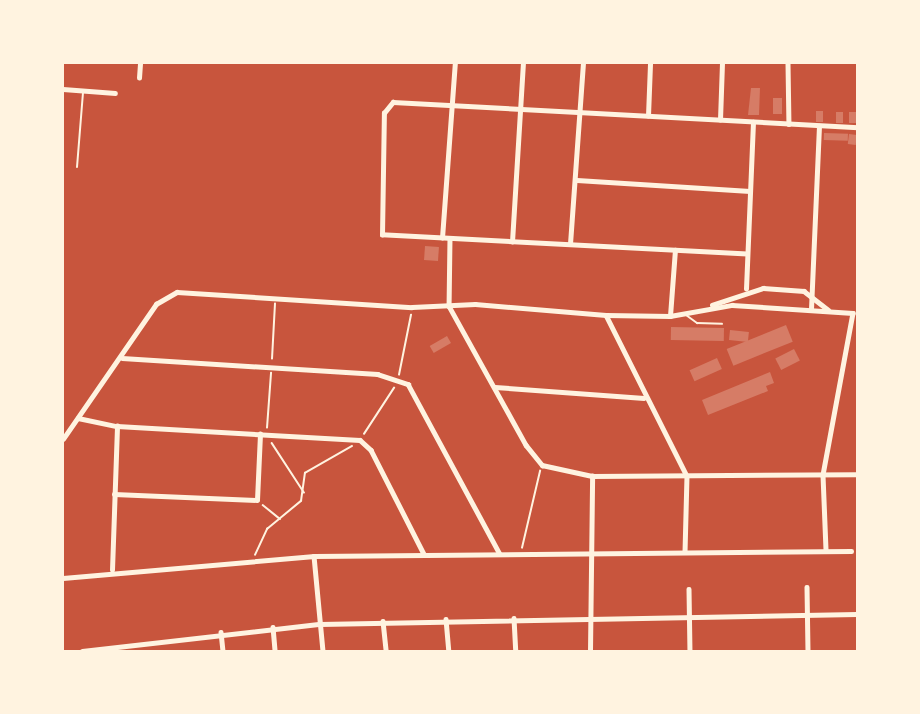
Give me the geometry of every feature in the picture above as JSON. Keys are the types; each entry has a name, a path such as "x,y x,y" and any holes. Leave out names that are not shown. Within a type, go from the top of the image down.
{"street":[{"path":"139,78 140,63"},
{"path":"442,238 455,63"},
{"path":"512,242 523,63"},
{"path":"570,244 577,180 583,63"},
{"path":"648,116 650,63"},
{"path":"720,120 722,63"},
{"path":"788,63 789,124"},
{"path":"63,89 115,93"},
{"path":"747,254 382,235 382,122 388,105 452,105 857,127"},
{"path":"746,289 753,122"},
{"path":"811,309 819,126"},
{"path":"577,180 750,190"},
{"path":"450,238 449,306 542,465 592,476 855,474"},
{"path":"670,316 675,250"},
{"path":"63,439 165,296 182,291 606,315 670,316 706,307 746,289 812,295 829,311"},
{"path":"706,307 811,309 853,313 823,475 826,551"},
{"path":"606,315 644,398 687,476 685,552"},
{"path":"122,358 377,374 408,384 500,554"},
{"path":"495,387 644,398"},
{"path":"78,418 117,426 360,440 371,450 424,554"},
{"path":"112,570 117,426"},
{"path":"114,494 257,500 260,434"},
{"path":"590,651 592,476"},
{"path":"63,578 112,570 314,556 851,551"},
{"path":"314,556 323,651"},
{"path":"807,587 807,651"},
{"path":"689,589 690,651"},
{"path":"82,651 221,632 320,624 514,618 857,614"},
{"path":"514,618 516,651"},
{"path":"446,620 449,651"},
{"path":"383,621 386,651"},
{"path":"273,627 275,651"},
{"path":"221,632 223,651"}],"lane":[{"path":"77,167 83,91"},
{"path":"683,313 697,323 722,324"}],"path":[{"path":"267,434 304,493"},
{"path":"520,553 542,465"},
{"path":"257,500 281,520"}],"building":[{"path":"751,88 760,88 759,115 748,115"},
{"path":"773,98 782,98 782,114 773,114"},
{"path":"816,111 823,111 823,122 816,122"},
{"path":"836,112 843,112 843,123 836,123"},
{"path":"849,112 857,112 857,123 849,123"},
{"path":"824,133 848,134 848,141 824,140"},
{"path":"849,134 857,135 856,145 848,144"},
{"path":"425,246 439,247 438,261 424,260"},
{"path":"786,325 793,342 733,366 727,349"},
{"path":"671,327 724,328 724,341 671,340"},
{"path":"730,330 749,332 748,342 729,340"},
{"path":"447,336 451,343 434,353 430,346"},
{"path":"794,349 800,361 781,370 775,359"},
{"path":"717,358 722,369 694,381 690,370"},
{"path":"770,372 774,383 766,386 768,391 708,415 702,400"}]}
